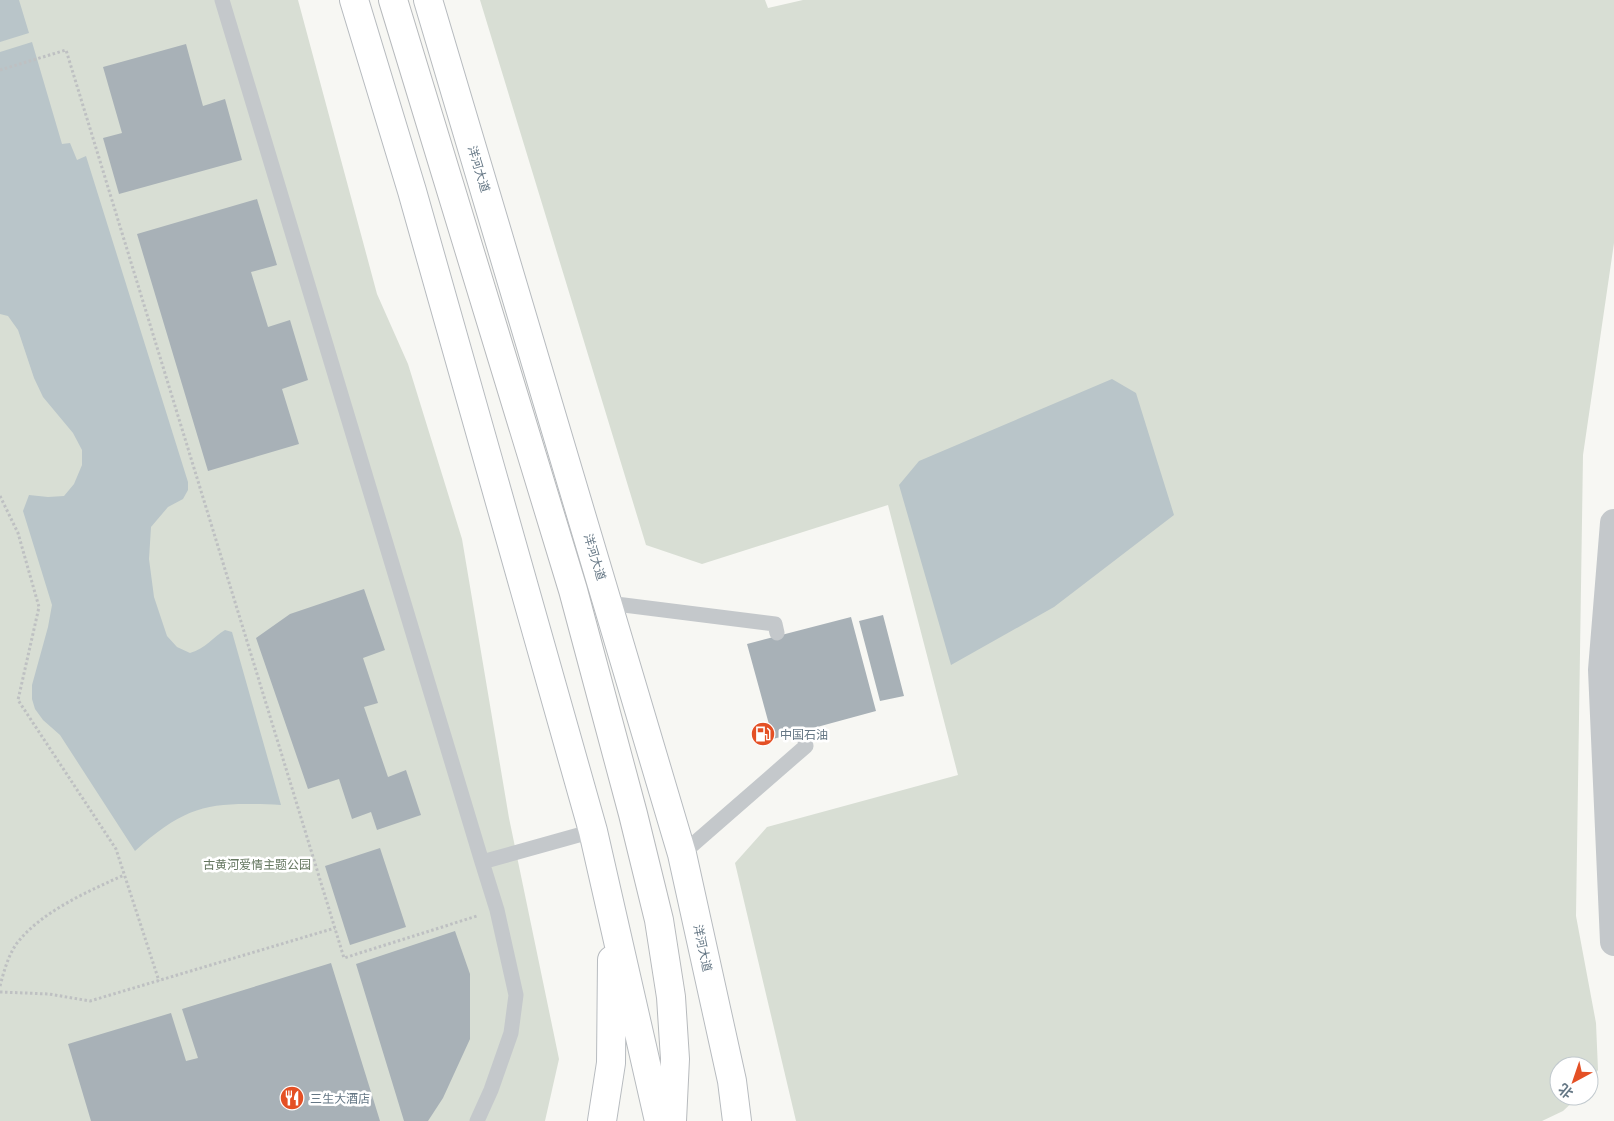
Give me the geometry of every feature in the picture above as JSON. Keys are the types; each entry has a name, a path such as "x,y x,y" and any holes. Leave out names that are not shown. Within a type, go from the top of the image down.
{"main road":[{"path":"354,0 415,201 593,831 660,1121"},
{"path":"393,0 573,590 634,814 659,920 671,997 675,1059 672,1121"},
{"name":"洋河大道","path":"428,0 682,854 732,1081 737,1121"},
{"path":"602,1121 612,1064 612,911"},
{"path":"732,1081 748,1121"}],"street":[{"path":"1614,523 1602,670 1614,942"}],"lane":[{"path":"222,0 497,910 516,995 511,1033 491,1090 477,1121"},
{"path":"608,603 774,624 777,633"},
{"path":"682,854 806,746 804,735"},
{"path":"482,862 593,831"}],"path":[{"path":"0,70 66,50 344,958 497,910"},
{"path":"0,496 18,533 39,607 18,700 116,849 159,980"},
{"path":"0,507 5,504"},
{"path":"0,986 5,964 17,943 34,926 55,910 91,890 124,875"},
{"path":"0,992 49,994 90,1001 335,928"}],"green space":[{"name":"古黄河爱情主题公园","path":"0,0 298,0 377,294 408,364 462,539 509,818 559,1059 545,1121 0,1121"},
{"path":"480,0 765,0 768,8 803,0 1614,0 1614,243 1583,455 1576,916 1596,1023 1597,1056 1549,1056 1549,1106 1568,1106 1563,1111 1542,1121 796,1121 735,863 767,827 958,775 888,505 702,564 646,545"}],"shaded area":[{"path":"0,0 19,0 29,33 0,42"},
{"path":"32,42 62,144 70,143 77,160 86,156 188,482 188,490 183,499 168,507 151,527 149,559 154,597 167,636 177,647 190,653 205,646 225,630 232,632 281,805 237,804 202,809 170,823 135,851 60,735 43,720 35,709 32,699 32,685 52,605 23,511 29,495 64,496 74,484 82,465 82,450 73,433 43,397 34,378 18,330 8,316 0,314 0,52"},
{"path":"1112,379 1136,393 1174,515 1054,607 951,665 899,485 919,461"}],"building":[{"path":"186,44 203,106 225,99 242,160 119,194 103,138 122,133 103,67"},
{"path":"257,199 277,265 251,272 268,327 290,320 308,380 282,389 299,444 208,471 137,234"},
{"path":"364,589 385,650 363,658 378,703 364,707 388,777 406,770 421,815 377,830 371,812 352,819 339,779 308,789 256,638 290,614"},
{"path":"883,615 904,696 880,701 859,621"},
{"path":"851,617 876,711 773,739 747,644"},
{"path":"380,848 406,927 350,945 325,866"},
{"path":"455,931 470,974 470,1039 443,1098 428,1121 404,1121 356,964"},
{"path":"331,963 380,1121 91,1121 68,1044 171,1013 186,1061 198,1058 182,1009"}],"place":[{"name":"中国石油","path":"763,734"},
{"name":"三生大酒店","path":"292,1098"}]}
